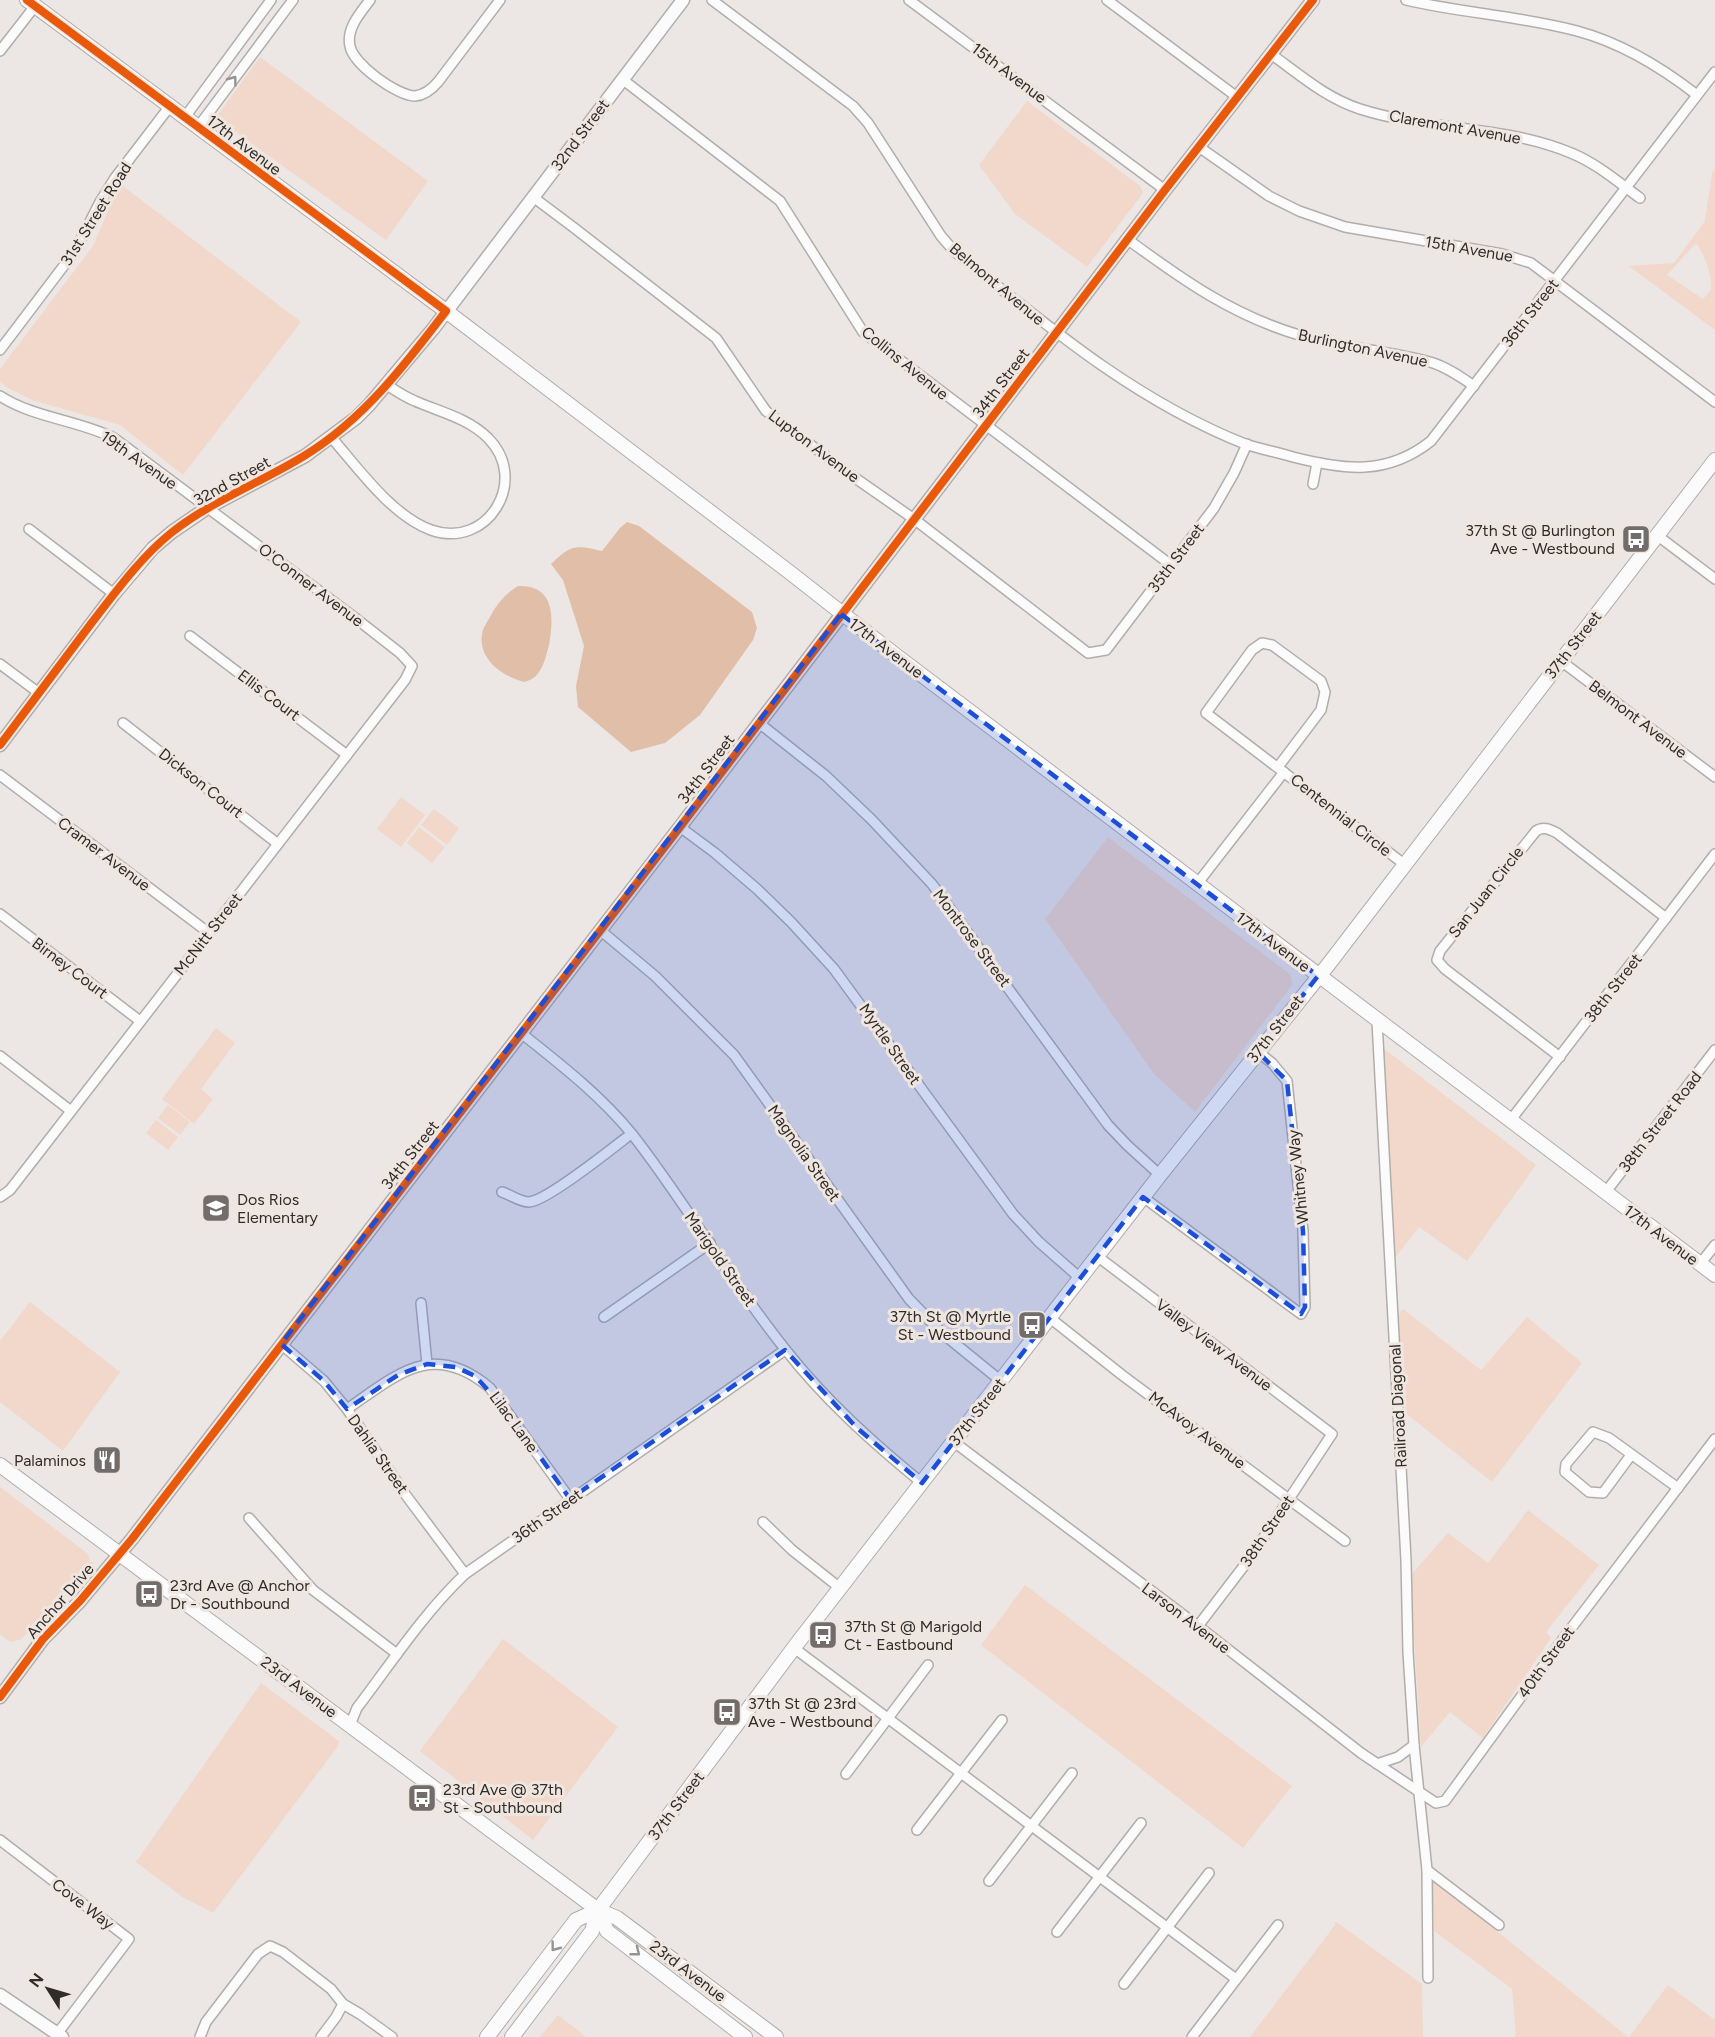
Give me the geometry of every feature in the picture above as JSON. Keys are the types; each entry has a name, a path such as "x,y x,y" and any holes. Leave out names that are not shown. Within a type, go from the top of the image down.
{"main road":[{"name":"17th Avenue","path":"31,3 446,311 841,614 1715,1275"},
{"name":"37th Street","path":"512,2037 592,1931 598,1910 794,1648 1160,1174 1318,976 1715,460"},
{"name":"23rd Avenue","path":"0,1465 598,1910 617,1918 776,2037"},
{"name":"37th Street","path":"487,2037 576,1920 598,1910"},
{"name":"23rd Avenue","path":"598,1910 607,1931 746,2037"}],"street":[{"path":"185,117 271,0"},
{"path":"198,127 293,0"},
{"path":"370,0 350,33 350,46 354,57 390,87 405,95 413,96 423,94 434,87 501,0"},
{"name":"32nd Street","path":"0,745 114,594 153,548 207,508 306,456 356,418 387,385 683,0"},
{"name":"Belmont Avenue","path":"712,0 853,106 868,123 941,236 954,251 1056,333 1159,404 1247,444 1317,463"},
{"name":"15th Avenue","path":"909,0 1165,190"},
{"path":"1107,0 1237,97"},
{"path":"1406,0 1579,32 1617,45 1637,55 1678,80 1697,95"},
{"name":"34th Street","path":"120,1554 680,827 1127,239 1271,54 1308,2"},
{"path":"0,51 31,3"},
{"name":"Claremont Avenue","path":"1271,54 1326,95 1360,109 1552,146 1585,159 1640,198"},
{"name":"36th Street","path":"1317,463 1352,467 1390,464 1411,455 1431,441 1715,72"},
{"name":"Collins Avenue","path":"622,80 780,201 863,332 1171,566"},
{"name":"31st Street Road","path":"0,350 75,251 115,178 170,106"},
{"name":"15th Avenue","path":"1198,147 1269,196 1299,211 1346,227 1522,259 1555,280 1715,402"},
{"name":"Lupton Avenue","path":"533,197 716,338 766,411 914,519 1088,653"},
{"name":"Burlington Avenue","path":"1127,239 1187,284 1269,325 1328,343 1431,362 1474,386"},
{"path":"331,437 387,500 421,525 438,532 456,534 473,529 488,519 499,505 504,490 506,472 497,447 484,433 462,419 413,401 387,385"},
{"name":"19th Avenue","path":"0,396 19,407 76,423 114,438 207,508"},
{"name":"35th Street","path":"1088,653 1106,650 1171,566 1223,494 1247,444"},
{"path":"1313,484 1317,463"},
{"name":"O'Conner Avenue","path":"207,508 400,652 411,666"},
{"path":"29,530 114,594"},
{"path":"1658,536 1715,579"},
{"name":"Ellis Court","path":"190,636 347,755"},
{"name":"Centennial Circle","path":"1281,769 1321,710 1325,692 1321,681 1272,645 1262,643 1252,650 1206,712 1404,864"},
{"name":"Belmont Avenue","path":"1561,661 1715,777"},
{"path":"0,664 39,693"},
{"name":"McNitt Street","path":"0,1197 10,1190 347,755 405,680 411,666"},
{"name":"Dickson Court","path":"123,723 278,844"},
{"name":"Montrose Street","path":"759,723 825,776 911,861 963,924 1108,1125 1160,1174"},
{"path":"1197,884 1281,769"},
{"name":"Cramer Avenue","path":"0,775 209,933"},
{"name":"Myrtle Street","path":"680,827 757,889 834,969 859,1000 1013,1214 1039,1242 1080,1278"},
{"name":"San Juan Circle","path":"1560,1057 1445,969 1437,960 1440,951 1540,828 1550,829 1557,833 1666,918"},
{"name":"38th Street","path":"1510,1121 1715,854"},
{"name":"Birney Court","path":"0,914 140,1021"},
{"name":"Magnolia Street","path":"600,930 656,976 734,1055 909,1299 942,1334 1001,1381"},
{"name":"Railroad Diagonal","path":"1377,1021 1414,1745 1420,1792"},
{"name":"Marigold Street","path":"521,1033 577,1077 631,1134 785,1350 832,1404 922,1483"},
{"name":"38th Street Road","path":"1605,1193 1715,1050"},
{"name":"Whitney Way","path":"1143,1197 1301,1314 1305,1307 1303,1231 1287,1081 1272,1063 1258,1052"},
{"path":"0,1056 71,1111"},
{"path":"502,1192 522,1201 534,1201 556,1189 631,1134"},
{"path":"604,1317 710,1243"},
{"path":"1700,1264 1715,1245"},
{"name":"Valley View Avenue","path":"1097,1256 1332,1434"},
{"path":"421,1303 428,1364"},
{"name":"McAvoy Avenue","path":"1050,1318 1122,1375 1345,1541"},
{"name":"Dahlia Street","path":"281,1344 324,1381 347,1409 405,1494 465,1574"},
{"name":"36th Street","path":"350,1725 357,1708 397,1654 442,1596 465,1574 785,1350"},
{"name":"Lilac Lane","path":"347,1409 398,1375 428,1364 456,1367 475,1376 490,1388 570,1499"},
{"path":"1631,1455 1603,1492 1589,1492 1565,1472 1566,1464 1593,1432 1609,1438 1678,1488"},
{"name":"38th Street","path":"1198,1626 1250,1558 1332,1434"},
{"name":"40th Street","path":"1420,1792 1436,1803 1445,1801 1559,1643 1715,1439"},
{"name":"Larson Avenue","path":"954,1442 1377,1764 1420,1792"},
{"path":"249,1518 313,1590 397,1654"},
{"path":"763,1522 792,1550 840,1588"},
{"name":"Anchor Drive","path":"0,1697 43,1639 80,1601 120,1554"},
{"path":"794,1648 1030,1827 1236,1979"},
{"path":"846,1773 928,1665"},
{"path":"917,1830 1002,1720"},
{"path":"1377,1764 1398,1757 1414,1745"},
{"path":"989,1881 1072,1773"},
{"path":"1420,1792 1427,1870 1428,1978"},
{"path":"1057,1932 1141,1823"},
{"name":"Cove Way","path":"0,1840 129,1939 59,2035"},
{"path":"1427,1870 1499,1925"},
{"path":"1124,1984 1209,1873"},
{"path":"1192,2037 1278,1924"},
{"path":"201,2037 206,2022 258,1954 270,1946 283,1952 331,1989 343,2004 392,2037"},
{"path":"0,1995 59,2035"},
{"path":"321,2037 343,2004"}],"highlighted area":[{"path":"841,614 1318,976 1258,1052 1287,1081 1303,1231 1305,1307 1301,1314 1143,1197 922,1483 857,1428 785,1350 570,1499 509,1413 475,1376 456,1367 427,1364 398,1375 347,1409 324,1381 281,1344"}],"shaded area":[{"path":"260,57 428,181 386,240 226,125 217,116"},
{"path":"1027,101 1140,186 1143,193 1087,267 1015,214 979,165"},
{"path":"1715,169 1715,330 1629,266 1674,263 1705,221 1712,173","holes":["1696,243 1705,259 1711,284 1711,290 1703,299 1667,275"]},
{"path":"123,186 301,322 183,475 120,425 32,400 0,382 0,369 93,246 113,199"},
{"path":"627,522 639,526 752,612 757,628 753,640 700,715 665,743 631,752 578,707 576,686 584,646 563,580 551,564 574,548 602,551"},
{"path":"518,586 530,587 539,591 545,597 551,614 549,645 543,665 536,676 524,682 500,671 493,665 482,643 483,630 495,608"},
{"path":"401,797 425,815 401,847 377,829"},
{"path":"434,809 459,828 447,845 421,825"},
{"path":"419,827 445,847 432,863 407,843"},
{"path":"1108,837 1290,974 1293,984 1195,1112 1154,1074 1045,919"},
{"path":"216,1028 235,1043 201,1089 213,1099 194,1124 162,1099"},
{"path":"1383,1048 1536,1165 1467,1261 1419,1227 1394,1259"},
{"path":"168,1105 190,1122 180,1135 158,1118"},
{"path":"156,1120 178,1137 168,1150 146,1133"},
{"path":"30,1302 120,1372 63,1451 0,1402 0,1341"},
{"path":"1403,1309 1481,1370 1527,1317 1582,1363 1492,1482 1404,1412 1397,1316"},
{"path":"0,1487 88,1554 90,1562 94,1562 71,1592 47,1613 32,1633 29,1632 19,1640 10,1642 0,1634"},
{"path":"1528,1510 1599,1565 1546,1632 1551,1638 1483,1738 1450,1712 1421,1747 1410,1576 1448,1533 1488,1563"},
{"path":"1025,1585 1292,1786 1243,1848 981,1645"},
{"path":"503,1639 618,1727 533,1840 420,1751"},
{"path":"261,1683 339,1741 338,1746 213,1913 181,1896 136,1862"},
{"path":"1430,1877 1628,2037 1514,2037 1516,2034 1512,1989 1434,1931"},
{"path":"1335,1921 1422,1984 1423,2037 1250,2037 1335,1925"},
{"path":"1668,1985 1715,2020 1715,2037 1629,2037"},
{"path":"558,2015 586,2037 540,2037"}],"cycle path":[{"path":"0,745 118,589 159,543 202,511 304,456 345,426 399,371 446,311 27,0"},
{"path":"0,1697 43,1639 80,1601 132,1539 1313,0"}],"place":[{"name":"37th St @ Burlington Ave - Westbound","path":"1636,539"},
{"name":"Dos Rios Elementary","path":"216,1208"},
{"name":"37th St @ Myrtle St - Westbound","path":"1032,1325"},
{"name":"Palaminos","path":"107,1460"},
{"name":"23rd Ave @ Anchor Dr - Southbound","path":"149,1594"},
{"name":"37th St @ Marigold Ct - Eastbound","path":"823,1635"},
{"name":"37th St @ 23rd Ave - Westbound","path":"727,1712"},
{"name":"23rd Ave @ 37th St - Southbound","path":"422,1798"}]}
